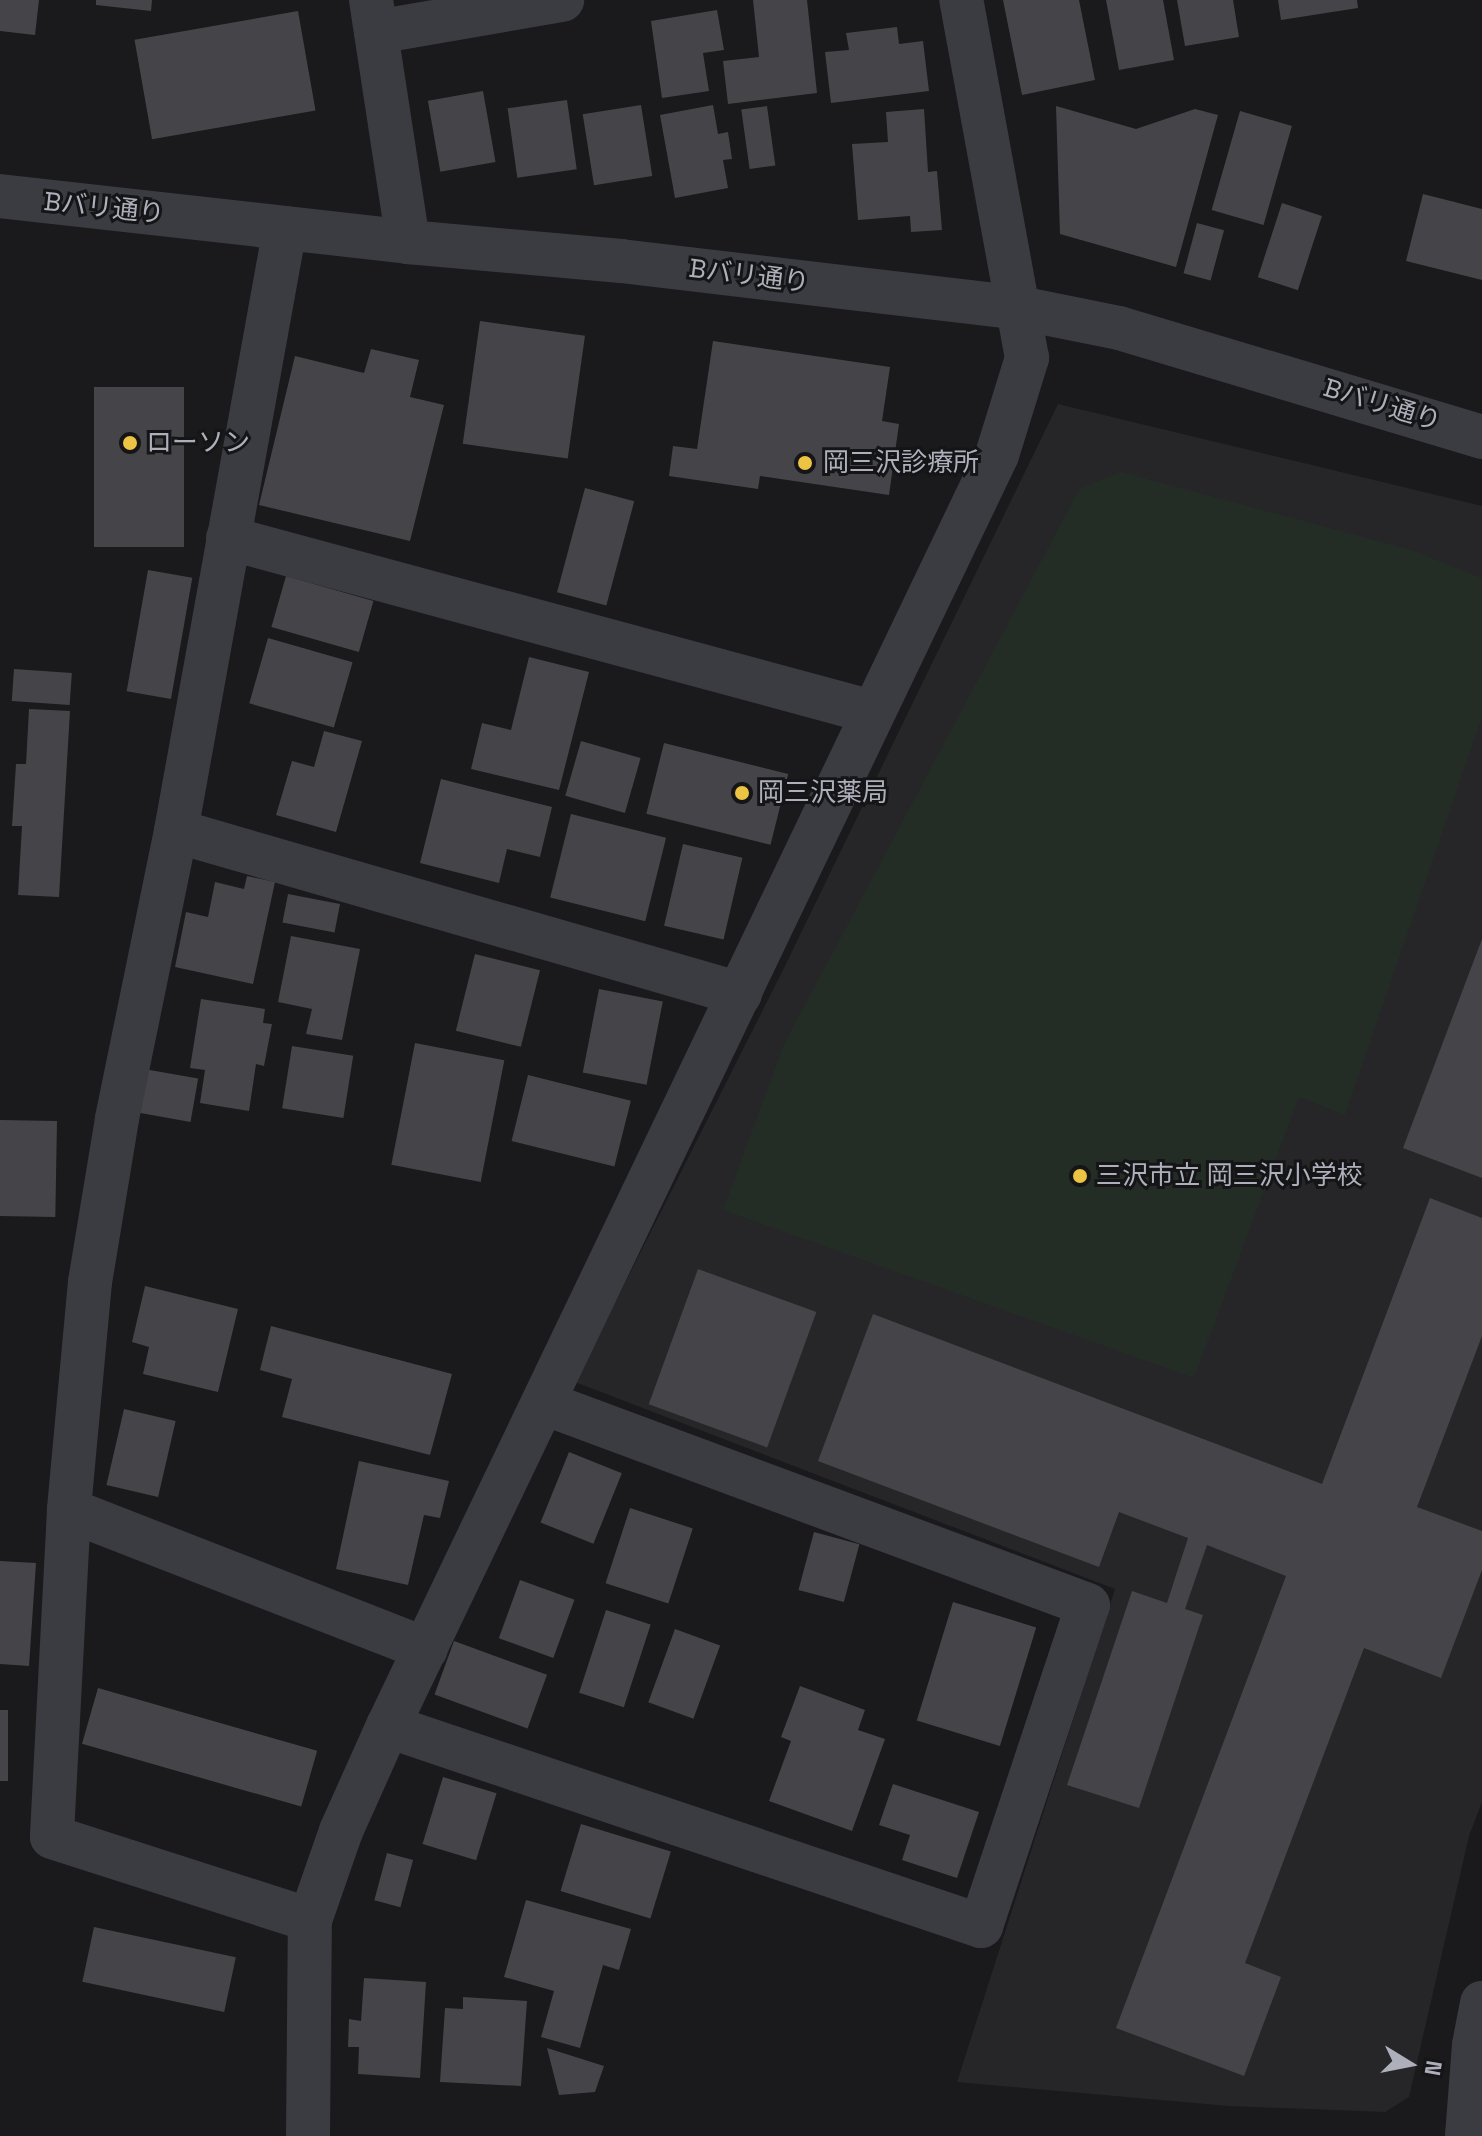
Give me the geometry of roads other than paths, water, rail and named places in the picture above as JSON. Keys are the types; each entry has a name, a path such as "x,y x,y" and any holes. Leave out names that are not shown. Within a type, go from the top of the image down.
{"street":[{"path":"408,242 374,16 562,0"},
{"path":"308,2136 310,1920 341,1831 388,1726 997,455 1027,358 961,0"},
{"name":"Bバリ通り","path":"0,196 408,242 621,261 1020,308 1119,328 1482,437"},
{"path":"285,228 176,831 117,1119 90,1282 69,1510 52,1837 310,1920"},
{"path":"228,538 872,712"},
{"path":"176,831 740,994"},
{"path":"388,1726 981,1926 1088,1605 544,1403"},
{"path":"69,1510 426,1649"},
{"path":"1473,2122 1482,2003"}],"place":[{"name":"ローソン","path":"130,443"},
{"name":"岡三沢診療所","path":"805,463"},
{"name":"岡三沢薬局","path":"742,793"},
{"name":"三沢市立 岡三沢小学校","path":"1080,1176"}]}
